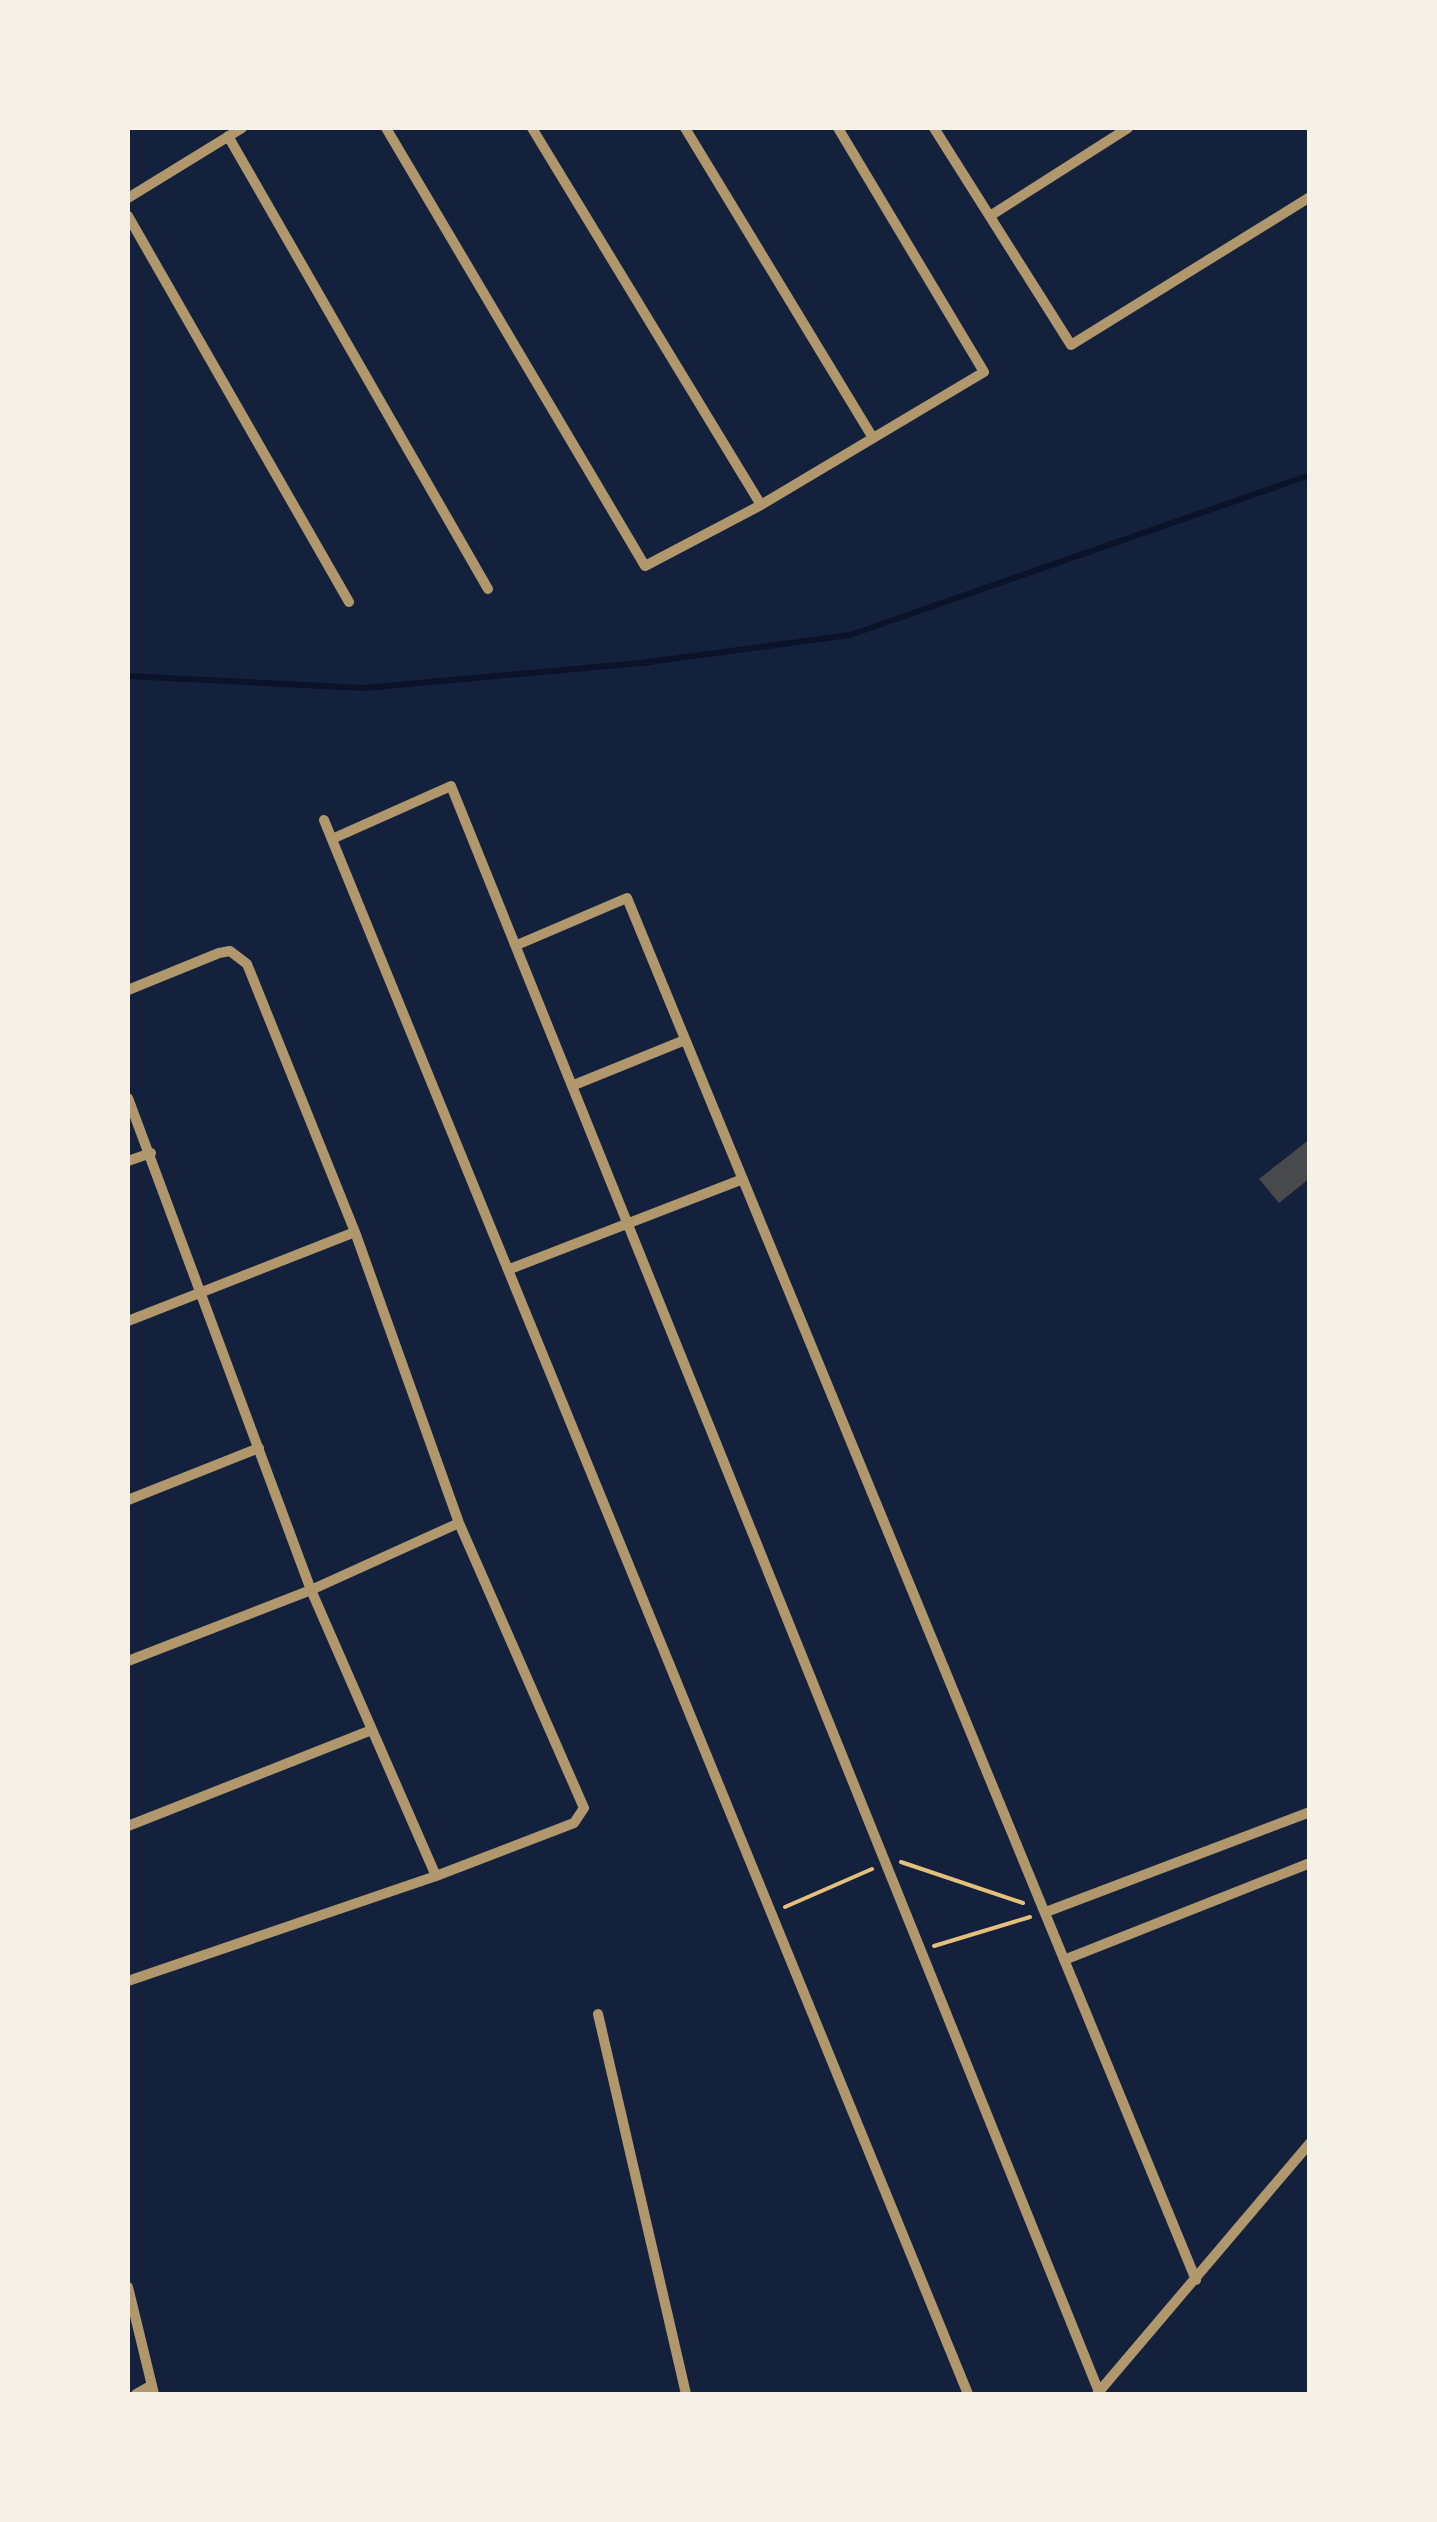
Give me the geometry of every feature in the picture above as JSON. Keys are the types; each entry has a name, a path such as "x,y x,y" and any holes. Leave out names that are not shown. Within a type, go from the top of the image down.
{"street":[{"path":"128,198 242,128"},
{"path":"386,128 638,562 652,565 984,372 838,128"},
{"path":"532,128 761,505"},
{"path":"685,128 873,438"},
{"path":"934,128 1071,345 1310,197"},
{"path":"990,216 1128,128"},
{"path":"228,136 488,588"},
{"path":"128,216 349,602"},
{"path":"332,839 451,786 1098,2393 1310,2142"},
{"path":"324,820 968,2394"},
{"path":"517,945 627,898 1196,2280"},
{"path":"128,990 219,952 230,950 240,956 356,1232 459,1523 584,1808 574,1823 436,1876 128,1981"},
{"path":"574,1085 686,1040"},
{"path":"128,1098 311,1590 436,1876"},
{"path":"128,1161 150,1152"},
{"path":"510,1269 742,1179"},
{"path":"128,1321 356,1232"},
{"path":"128,1500 259,1448"},
{"path":"128,1660 311,1590 459,1523"},
{"path":"128,1826 370,1731"},
{"path":"1046,1912 1310,1812"},
{"path":"1064,1960 1310,1864"},
{"path":"598,2014 686,2394"},
{"path":"128,2287 153,2390 136,2394"}],"path":[{"path":"771,1912 886,1863 909,1861 1046,1912"},
{"path":"920,1951 1046,1912"}],"building":[{"path":"1310,1139 1310,1178 1279,1203 1259,1179"}],"waterway":[{"path":"128,676 364,688 641,663 850,635 1310,475"}]}
